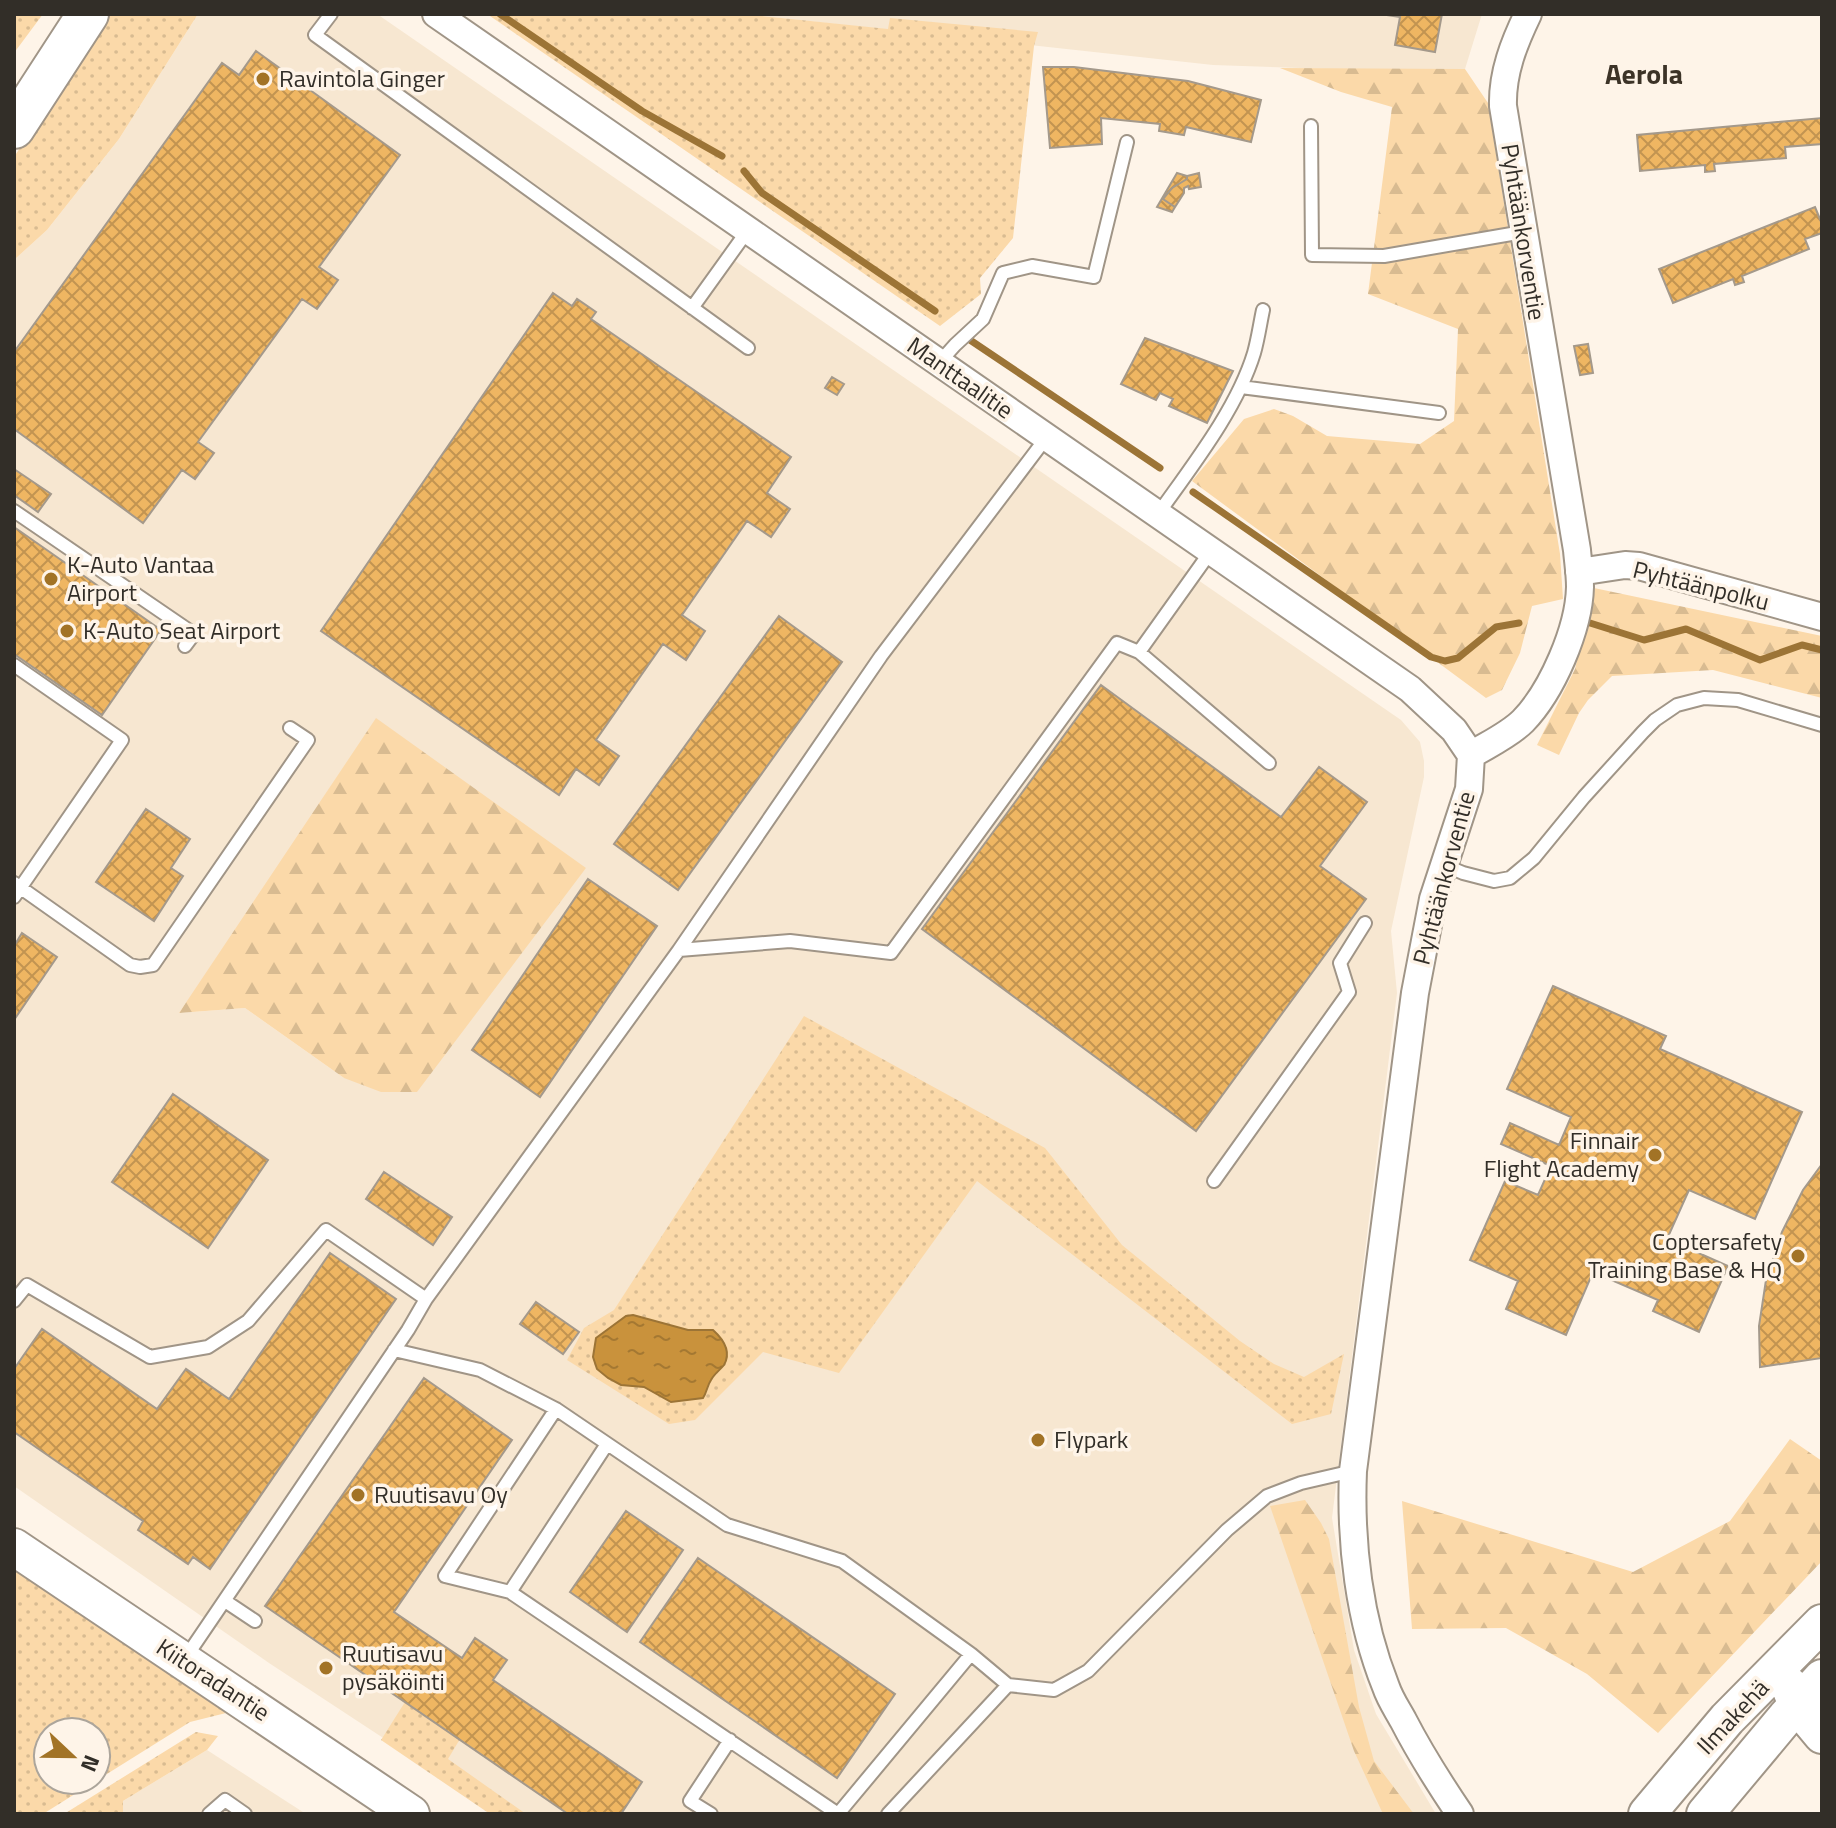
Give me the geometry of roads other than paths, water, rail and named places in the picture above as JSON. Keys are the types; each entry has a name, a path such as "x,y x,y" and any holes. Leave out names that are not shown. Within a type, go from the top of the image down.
{"main road":[{"path":"14,128 88,14"},
{"path":"14,113 44,79"},
{"name":"Kiitoradantie","path":"14,1547 406,1813"},
{"name":"Ilmakehä","path":"1647,1814 1727,1719 1822,1623"},
{"path":"1781,1665 1815,1687 1822,1735"},
{"name":"Ilmakehä","path":"1705,1814 1815,1687"}],"street":[{"name":"Manttaalitie","path":"436,14 1410,689 1454,730 1471,755"},
{"name":"Pyhtäänkorventie","path":"1460,1814 1424,1760 1386,1688 1366,1623 1356,1558 1353,1471 1415,993 1427,922 1469,789 1471,755 1521,723 1545,690 1559,664 1579,604 1579,572 1503,106 1502,87 1528,14"},
{"name":"Pyhtäänpolku","path":"1579,572 1639,566 1822,617"}],"lane":[{"path":"331,14 315,35 748,348"},
{"path":"1311,126 1312,255 1384,256 1523,232"},
{"path":"938,364 983,319 1003,273 1032,266 1094,277 1127,142"},
{"path":"692,308 748,230"},
{"path":"1158,514 1222,421 1241,387 1255,352 1263,310"},
{"path":"1241,387 1439,413"},
{"path":"183,1661 426,1299 679,950 881,656 1046,438"},
{"path":"14,511 194,634 185,646"},
{"path":"1139,652 1211,551"},
{"path":"679,950 790,941 891,953 1117,643 1139,652 1269,763"},
{"path":"14,665 125,736 16,889 130,965 153,965 308,740 290,728"},
{"path":"1444,865 1494,881 1510,878 1534,858 1643,732 1677,705 1704,698 1738,700 1822,725"},
{"path":"1214,1181 1349,992 1340,963 1365,923"},
{"path":"14,1301 27,1285 150,1357 208,1347 248,1321 326,1230 426,1299"},
{"path":"394,1350 480,1370 556,1409 727,1525 842,1561 971,1654 1008,1685 1054,1690 1088,1671 1227,1530 1267,1496 1301,1483 1353,1471"},
{"path":"556,1409 445,1576 510,1592 838,1814 971,1654"},
{"path":"510,1592 607,1444"},
{"path":"225,1601 255,1621"},
{"path":"888,1814 1008,1685"},
{"path":"711,1814 690,1801 730,1740"},
{"path":"209,1814 225,1800 245,1814"}],"water":[{"path":"633,1315 688,1330 713,1330 720,1337 727,1350 726,1360 712,1378 703,1398 671,1402 644,1387 621,1385 597,1369 593,1357 596,1338 626,1316"}],"waterway":[{"path":"500,14 642,111 722,156"},
{"path":"744,171 762,193 935,311"},
{"path":"970,340 1160,468"},
{"path":"1193,492 1431,657 1445,661 1458,658 1496,627 1519,623"},
{"path":"1590,623 1644,640 1686,629 1760,660 1802,645 1822,650"}],"place":[{"name":"Ravintola Ginger","path":"263,79"},
{"name":"K-Auto Vantaa Airport","path":"51,579"},
{"name":"K-Auto Seat Airport","path":"67,631"},
{"name":"Finnair Flight Academy","path":"1655,1155"},
{"name":"Coptersafety Training Base & HQ","path":"1798,1256"},
{"name":"Flypark","path":"1038,1440"},
{"name":"Ruutisavu Oy","path":"358,1495"},
{"name":"Ruutisavu pysäköinti","path":"326,1668"}],"district":[{"name":"Aerola","path":"1644,74"}]}
